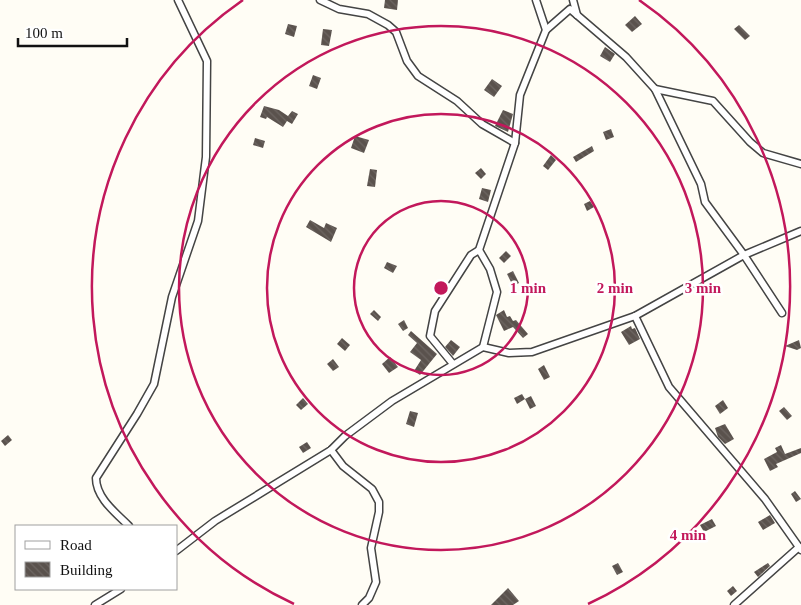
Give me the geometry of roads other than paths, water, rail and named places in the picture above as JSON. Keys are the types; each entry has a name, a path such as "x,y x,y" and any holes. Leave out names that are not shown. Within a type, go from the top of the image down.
{"street":[{"path":"129,525 110,508 96,486 96,478 154,384 172,297 198,221 206,157 207,61 178,0"},
{"path":"320,0 339,9 368,14 388,26 396,32 407,61 418,76 457,102 482,124 515,143"},
{"path":"536,0 546,30"},
{"path":"573,0 577,15"},
{"path":"453,364 430,336 434,311 472,255 479,250 515,143 520,96 546,30 570,9 626,57 655,89 701,184 705,202 744,255 782,313"},
{"path":"655,89 713,101 750,142 763,153 801,164"},
{"path":"178,549 215,520 331,450 345,436 392,401 484,347 509,353 532,352 635,316 744,255 801,231"},
{"path":"479,250 490,268 498,292 484,347"},
{"path":"635,316 669,387 765,498 800,549 734,605"},
{"path":"331,450 343,466 372,489 379,502 380,512 371,548 376,582 369,598 362,605"},
{"path":"95,605 119,590"}]}
